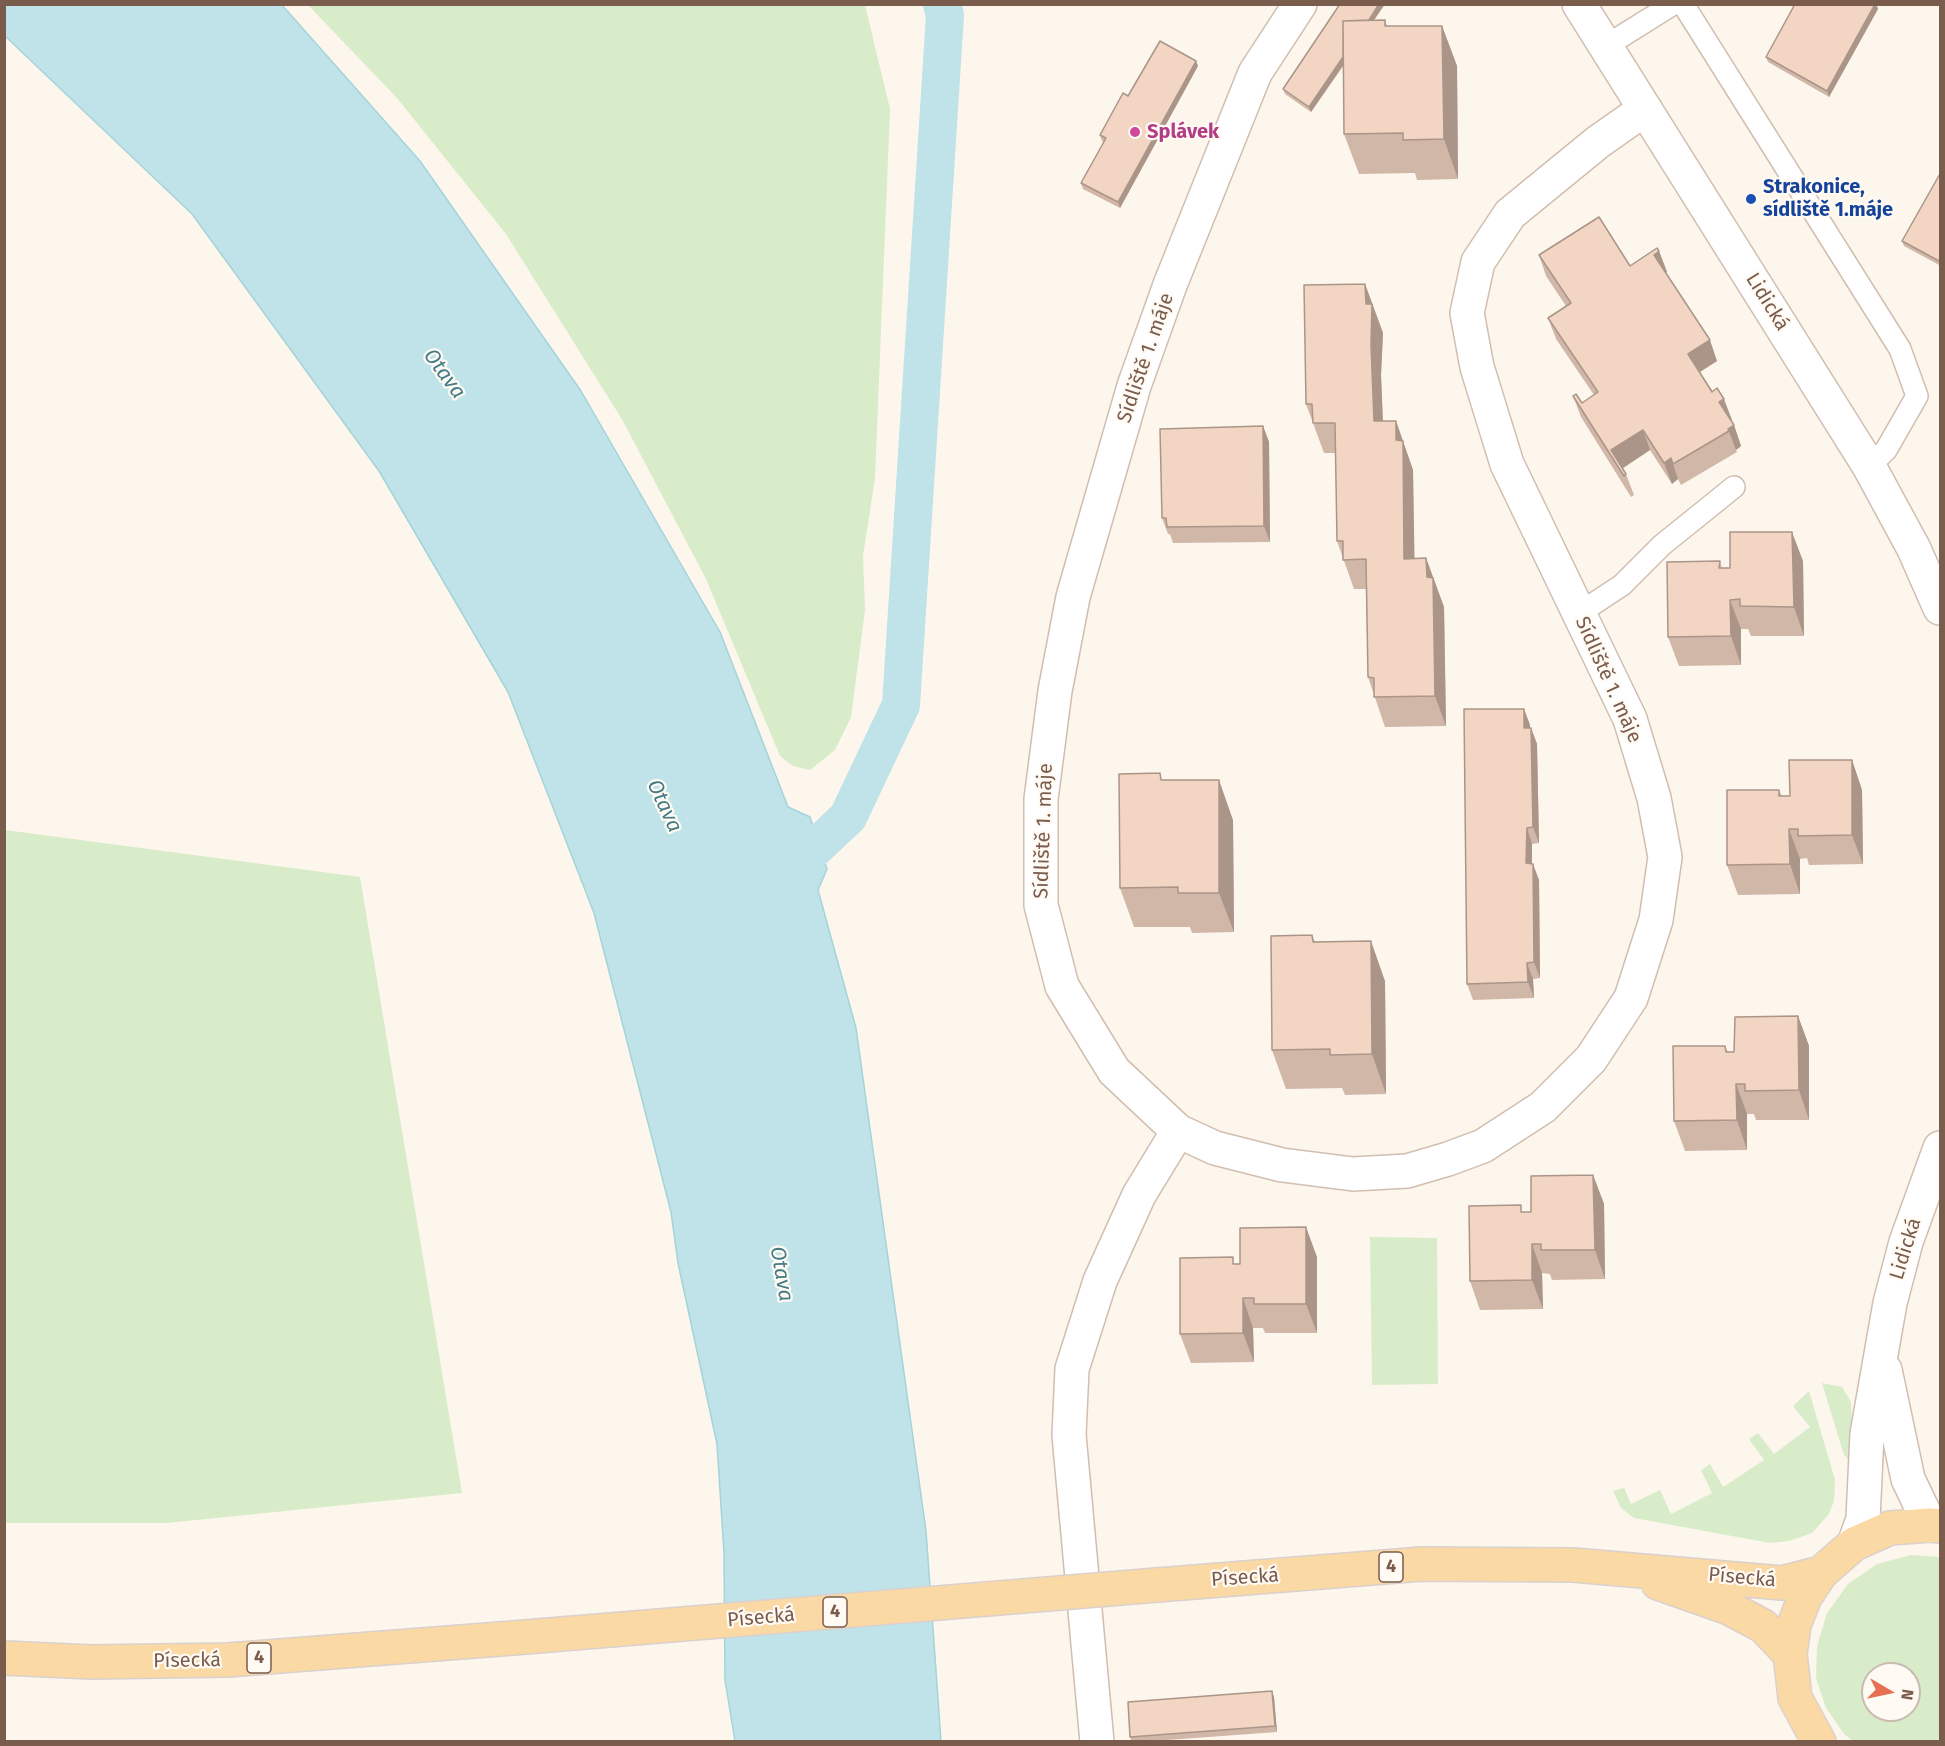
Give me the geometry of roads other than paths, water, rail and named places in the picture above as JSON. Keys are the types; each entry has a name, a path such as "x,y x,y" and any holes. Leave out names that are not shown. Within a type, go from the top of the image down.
{"main road":[{"name":"4","path":"1819,1742 1795,1698 1790,1654 1794,1625 1804,1597 1821,1573 1854,1544 1890,1528 1935,1526"},
{"name":"Písecká","path":"4,1658 91,1662 228,1660 1422,1564 1573,1565 1782,1582 1821,1573"},
{"name":"Písecká","path":"1625,1571 1729,1608 1762,1626 1790,1654"}],"street":[{"name":"Sídliště 1. máje","path":"1300,4 1255,73 1174,275 1134,386 1073,597 1055,691 1041,799 1041,905 1062,986 1114,1071 1178,1131 1215,1148 1282,1165 1353,1174 1407,1171 1483,1146 1543,1107 1591,1059 1631,998 1656,920 1665,857 1654,798 1630,719 1507,464 1477,367 1467,314 1478,262 1509,214 1598,142 1645,109"},
{"name":"Lidická","path":"1579,4 1869,466 1914,549 1941,608"},
{"path":"1097,1742 1069,1435 1072,1368 1100,1281 1139,1195 1178,1131"},
{"name":"Lidická","path":"1854,1544 1863,1520 1867,1434 1873,1388 1883,1353 1890,1303 1906,1242 1941,1148"},
{"name":"Lidická","path":"1883,1353 1888,1391 1908,1479 1935,1526"}],"lane":[{"path":"1606,46 1673,4"},
{"path":"1683,4 1900,349 1917,396 1886,450 1869,466"},
{"path":"1578,614 1622,585 1662,545 1734,487"}],"water":[{"name":"Otava","path":"4,5 282,5 420,161 581,391 720,632 788,807 810,817 827,869 818,890 856,1028 926,1531 941,1741 735,1741 725,1680 724,1553 717,1444 678,1263 671,1212 594,913 508,692 379,471 192,214 5,36"}],"waterway":[{"path":"782,879 848,817 901,705 945,15 942,4"}],"place":[{"name":"Splávek","path":"1135,132"},
{"name":"Strakonice, sídliště 1.máje","path":"1751,199"}]}
